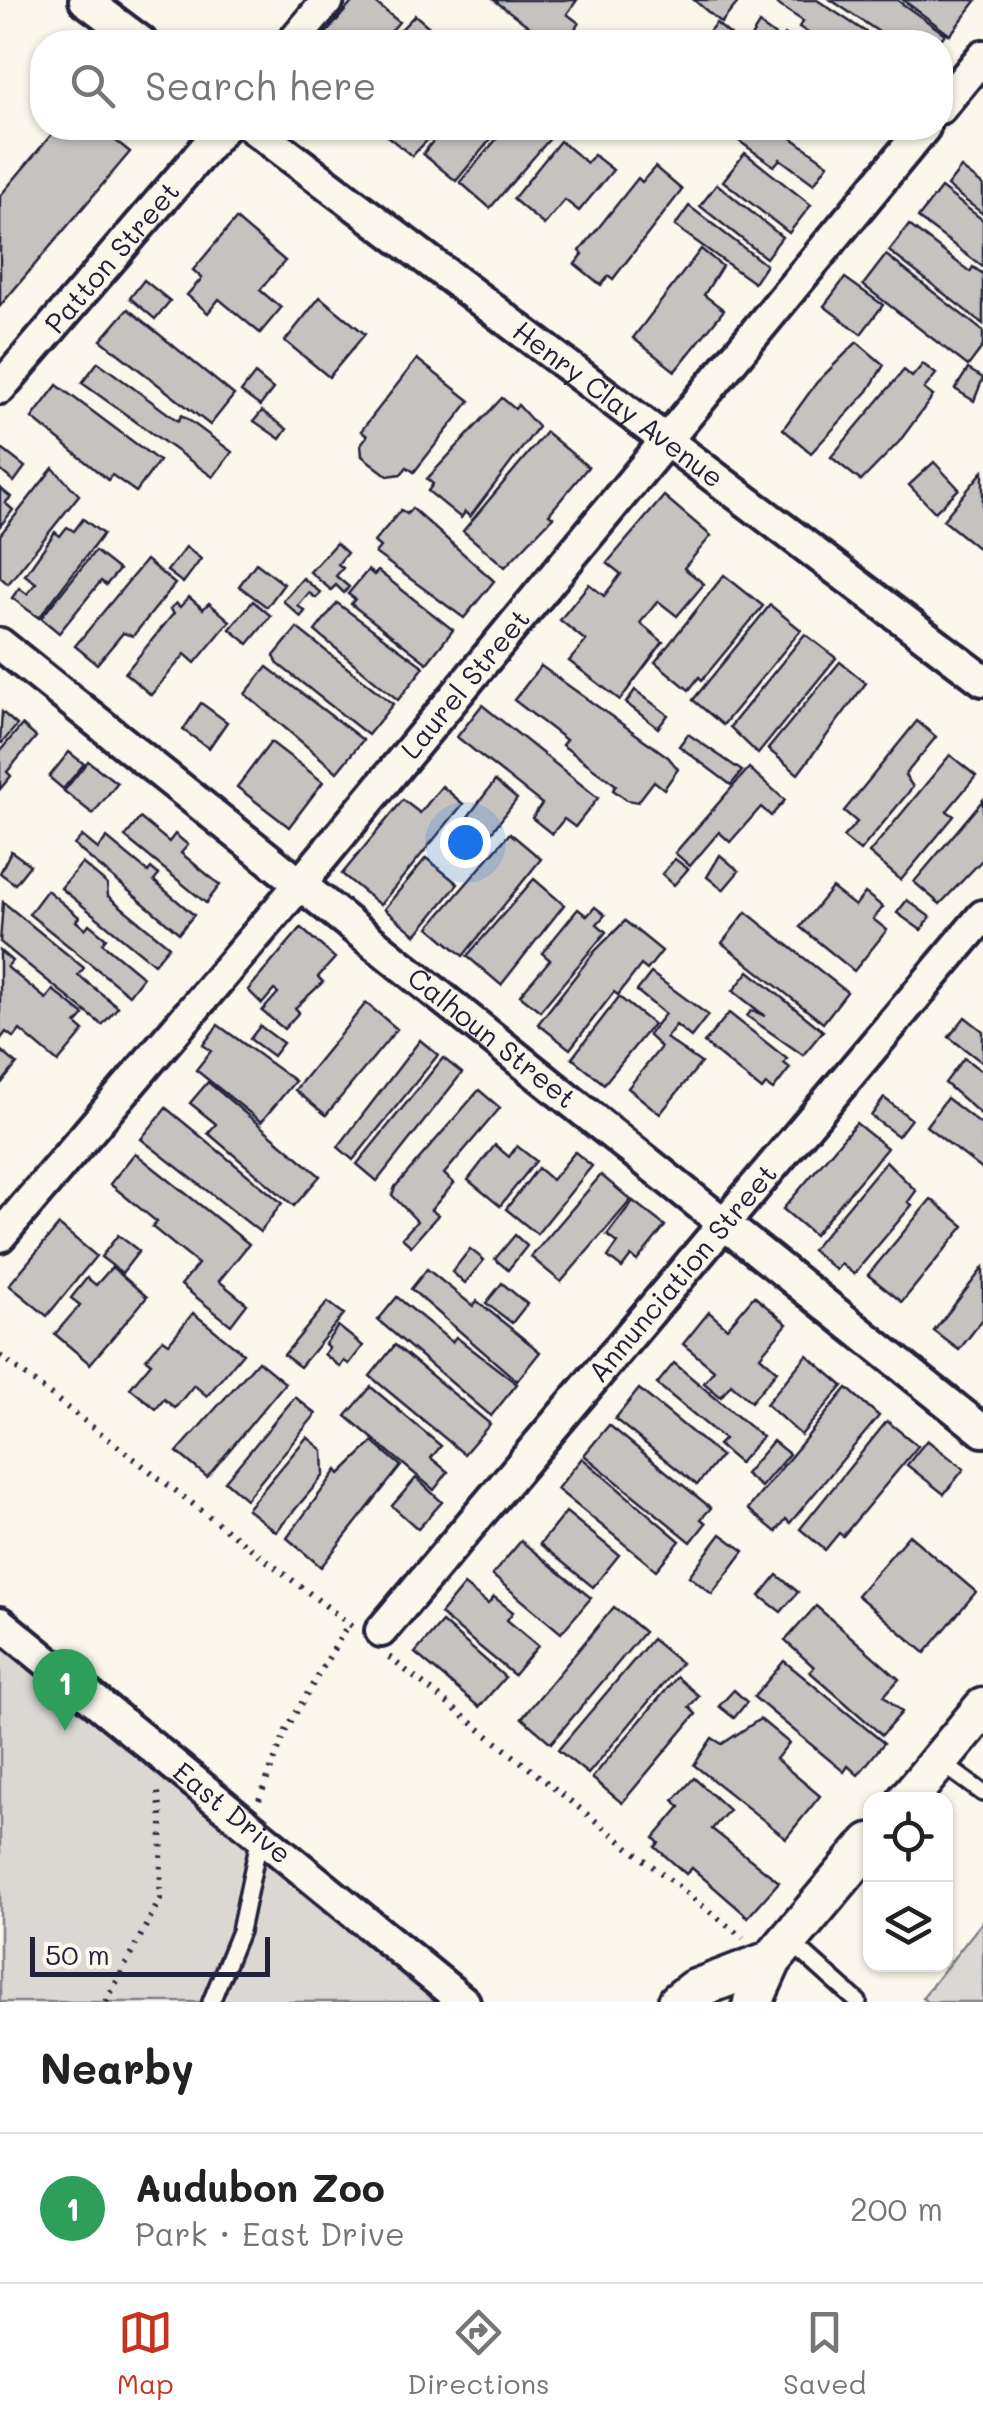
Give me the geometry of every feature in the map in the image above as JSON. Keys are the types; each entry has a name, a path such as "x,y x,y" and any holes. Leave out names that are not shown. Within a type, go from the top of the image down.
{"street":[{"path":"85,0 125,30"},
{"path":"303,30 328,0"},
{"path":"953,92 983,56"},
{"name":"Patton Street","path":"0,388 213,140"},
{"name":"Henry Clay Avenue","path":"269,140 983,680"},
{"name":"Laurel Street","path":"0,1236 300,884 914,140"},
{"name":"Calhoun Street","path":"0,644 983,1431"},
{"name":"Annunciation Street","path":"381,1630 983,916"},
{"name":"East Drive","path":"0,1622 464,2002"},
{"path":"914,1792 983,1708"},
{"path":"753,2002 781,1950 863,1851"},
{"path":"678,2002 693,1990 781,1950"}],"lane":[{"path":"940,1761 983,1793"},
{"path":"211,2002 240,1931 260,1836"},
{"path":"781,1950 858,2002"}],"path":[{"path":"260,1836 260,1794 287,1728 349,1623"},
{"path":"106,2002 160,1899 162,1821 158,1787 165,1756"}],"shaded area":[{"path":"0,1627 455,2002 0,2002"},
{"path":"983,1921 983,2002 927,2002 922,1998 943,1972 953,1972 953,1959"}],"building":[{"path":"354,0 372,0 399,22 392,30 329,30"},
{"path":"494,0 577,0 567,14 579,23 574,30 534,30"},
{"path":"694,0 740,0 721,23"},
{"path":"780,0 817,0 863,30 804,30 799,27 803,21 777,4"},
{"path":"831,0 897,0 939,30 876,30"},
{"path":"903,0 976,1 953,31 943,30"},
{"path":"415,15 433,30 401,30"},
{"path":"47,140 115,140 130,152 0,306 0,196"},
{"path":"392,140 427,140 412,156"},
{"path":"434,140 490,140 456,181 423,154"},
{"path":"496,140 549,140 490,208 460,182"},
{"path":"738,140 795,140 828,164 814,184 780,159 774,166"},
{"path":"560,141 587,163 594,155 613,170 579,211 565,200 544,225 513,199"},
{"path":"745,153 811,205 789,233 723,181"},
{"path":"655,167 682,190 613,279 609,276 601,285 575,264 583,254 580,251 638,178 642,182"},
{"path":"961,168 983,185 983,214 947,186"},
{"path":"717,184 782,237 766,258 700,206"},
{"path":"941,188 983,220 983,267 918,218"},
{"path":"689,206 766,265 754,283 675,226"},
{"path":"236,219 285,261 260,290 281,308 260,333 219,299 208,313 187,295 202,278 193,270"},
{"path":"909,225 970,272 973,267 983,274 983,324 889,251"},
{"path":"701,249 722,266 704,295 724,310 675,371 633,338"},
{"path":"886,255 983,331 983,346 968,366 863,285"},
{"path":"845,278 883,305 861,334 824,306"},
{"path":"144,280 170,301 155,319 130,298"},
{"path":"320,297 365,334 329,377 285,341"},
{"path":"128,309 234,395 210,425 101,340"},
{"path":"857,342 884,365 868,391 811,453 783,429 817,382"},
{"path":"417,359 470,401 414,472 407,467 401,474 388,476 362,456 361,444 367,436 361,431"},
{"path":"98,362 178,421 182,415 232,452 213,477 82,383"},
{"path":"923,364 936,374 924,389 933,396 899,442 861,481 831,457 904,370 912,377"},
{"path":"968,369 983,378 974,401 955,389"},
{"path":"255,374 273,389 260,406 241,392"},
{"path":"57,385 159,461 136,492 112,475 108,480 32,418"},
{"path":"502,398 515,409 518,405 538,427 470,517 465,512 461,518 428,491 433,484 427,479"},
{"path":"262,411 287,429 280,439 254,421"},
{"path":"546,432 588,467 549,514 553,517 505,567 463,531"},
{"path":"2,449 25,467 14,482 0,470"},
{"path":"934,462 959,489 935,512 909,485"},
{"path":"53,468 79,495 8,584 0,577 0,535"},
{"path":"983,471 983,544 979,549 943,520"},
{"path":"0,488 11,497 5,503 13,510 0,526"},
{"path":"664,496 711,536 684,568 704,584 677,616 658,601 640,623 663,642 620,700 569,661 586,641 560,620 589,584 604,596 621,574 607,563"},
{"path":"412,508 494,581 464,618 375,553 380,547 374,542 401,510 407,514"},
{"path":"83,519 103,534 39,618 12,598 19,588 27,594 36,583 25,575 55,532 60,536 67,527 74,531"},
{"path":"336,543 347,553 338,564 343,568 336,576 349,587 344,593 336,585 331,590 310,572"},
{"path":"186,547 201,559 183,583 167,571"},
{"path":"95,551 119,570 106,585 101,581 59,633 41,618"},
{"path":"146,560 175,584 133,636 123,633 97,664 75,646"},
{"path":"256,563 284,584 267,607 239,586"},
{"path":"368,570 374,575 378,571 453,630 427,663 351,604 355,599 348,594"},
{"path":"724,575 763,606 702,680 699,677 689,690 655,662"},
{"path":"303,578 321,593 316,598 309,593 298,606 305,611 301,617 283,601"},
{"path":"189,597 203,609 209,603 230,621 195,663 185,654 151,695 125,673 174,613 170,609 176,603 180,607"},
{"path":"253,601 271,616 248,644 230,629"},
{"path":"337,603 424,667 398,700 315,631"},
{"path":"770,605 801,630 723,725 693,700"},
{"path":"297,628 393,704 368,735 278,664 274,656"},
{"path":"805,634 836,658 758,754 730,727"},
{"path":"840,662 866,683 798,774 768,749"},
{"path":"541,666 668,757 678,769 664,789 654,781 638,802 627,800 613,790 616,785 562,745 566,740 514,700"},
{"path":"267,667 363,740 337,772 245,694"},
{"path":"635,690 668,715 658,728 626,703"},
{"path":"201,703 227,722 209,748 183,730"},
{"path":"482,705 598,798 575,827 564,819 552,834 532,818 542,804 457,737"},
{"path":"2,712 17,725 2,743 0,741"},
{"path":"917,721 936,737 905,775 913,787 860,851 843,837 857,822 844,811"},
{"path":"22,725 36,737 7,772 11,776 0,789 0,751"},
{"path":"688,734 742,771 731,785 679,746"},
{"path":"271,742 323,782 289,827 237,787"},
{"path":"69,752 84,764 63,789 49,777"},
{"path":"950,755 976,776 947,811 954,816 901,880 869,853"},
{"path":"88,761 117,783 93,814 64,791"},
{"path":"749,768 785,800 771,816 761,807 730,842 719,832 690,866 675,853"},
{"path":"495,781 517,799 477,851 455,834"},
{"path":"442,786 463,804 380,905 342,874 403,800 420,813"},
{"path":"983,800 983,859 940,904 914,882"},
{"path":"140,818 169,842 175,834 188,845 181,853 220,885 206,903 125,837"},
{"path":"510,833 541,859 463,956 429,927"},
{"path":"82,836 98,849 107,838 148,872 151,868 159,875 154,881 194,915 179,933 74,845"},
{"path":"11,851 30,865 15,884 0,873"},
{"path":"720,855 739,871 723,890 707,877"},
{"path":"426,858 458,884 416,935 384,909"},
{"path":"675,859 688,869 674,885 662,874"},
{"path":"82,863 107,884 108,896 169,946 154,964 61,888"},
{"path":"534,879 564,905 501,985 467,956"},
{"path":"832,888 855,906 865,893 883,907 873,919 887,930 854,971 800,927"},
{"path":"47,890 79,917 76,921 85,929 89,924 106,938 102,943 143,977 129,995 29,914"},
{"path":"907,900 930,917 921,930 897,913"},
{"path":"3,902 84,968 78,975 118,1007 102,1025 0,942"},
{"path":"595,907 605,915 597,924 606,932 540,1011 520,995 550,960 542,953 578,909 587,916"},
{"path":"746,912 847,992 823,1023 722,943"},
{"path":"625,921 662,951 647,970 641,965 618,995 614,992 570,1049 538,1024 595,951"},
{"path":"301,928 335,958 318,977 323,982 295,1008 299,1012 284,1029 262,1011 278,993 274,990 262,1004 248,990"},
{"path":"0,951 12,961 7,967 46,999 53,990 84,1015 76,1024 84,1031 58,1062 20,1030 14,1038 6,1032 0,1040"},
{"path":"749,971 823,1031 803,1055 747,1016 752,1010 765,1016 733,991"},
{"path":"651,973 708,1015 691,1037 676,1025 666,1038 701,1063 660,1114 628,1088 661,1047 648,1035 665,1014 637,991"},
{"path":"619,997 653,1024 604,1084 572,1058"},
{"path":"366,1003 397,1029 326,1115 295,1090"},
{"path":"729,1013 787,1059 784,1063 790,1068 773,1090 766,1085 762,1090 704,1043"},
{"path":"965,1017 983,1031 983,1063 949,1037"},
{"path":"218,1025 295,1081 261,1122 196,1070 211,1051 203,1045"},
{"path":"260,1026 283,1043 273,1056 250,1039"},
{"path":"420,1040 438,1055 353,1160 338,1147"},
{"path":"0,1050 17,1064 0,1085"},
{"path":"443,1058 462,1073 377,1181 357,1164"},
{"path":"964,1058 983,1072 983,1116 945,1083"},
{"path":"208,1082 320,1176 294,1206 208,1133 216,1124 190,1103"},
{"path":"479,1090 500,1108 444,1174 454,1183 431,1210 438,1215 411,1246 402,1238 417,1221 392,1195 395,1187"},
{"path":"884,1098 911,1119 898,1136 871,1116"},
{"path":"947,1098 983,1126 983,1170 926,1126"},
{"path":"166,1108 282,1203 260,1232 141,1139"},
{"path":"856,1123 887,1148 814,1235 783,1209"},
{"path":"495,1145 509,1157 517,1146 536,1161 500,1206 468,1180"},
{"path":"575,1152 592,1166 537,1234 506,1209 538,1168 552,1180"},
{"path":"135,1153 249,1244 219,1281 247,1304 231,1325 181,1285 198,1264 152,1227 157,1222 110,1184"},
{"path":"886,1161 916,1191 908,1202 912,1205 854,1274 841,1264 836,1270 812,1250"},
{"path":"601,1175 631,1200 561,1282 531,1257"},
{"path":"931,1199 964,1226 902,1302 868,1275"},
{"path":"633,1201 665,1226 637,1261 631,1256 622,1268 608,1257 618,1243 607,1235"},
{"path":"59,1225 96,1256 47,1316 9,1285"},
{"path":"118,1235 139,1251 122,1273 101,1257"},
{"path":"515,1235 527,1246 508,1270 495,1259"},
{"path":"470,1249 484,1260 465,1283 452,1272"},
{"path":"112,1267 147,1297 90,1364 55,1334 80,1305 71,1298 87,1278 96,1285"},
{"path":"983,1268 983,1319 959,1350 934,1331"},
{"path":"427,1269 473,1306 477,1301 540,1352 517,1381 411,1289"},
{"path":"502,1283 527,1304 512,1323 486,1303"},
{"path":"754,1296 787,1324 760,1356 777,1371 751,1402 731,1384 721,1397 704,1383 714,1370 683,1344 709,1312 727,1328"},
{"path":"397,1297 452,1342 456,1337 517,1384 491,1416 378,1320"},
{"path":"328,1302 344,1314 300,1367 284,1355"},
{"path":"193,1313 243,1353 207,1396 194,1385 175,1408 164,1399 156,1409 130,1388 151,1363 146,1359 163,1339 169,1343"},
{"path":"338,1326 363,1346 349,1364 344,1361 340,1367 324,1354 329,1348 325,1344"},
{"path":"395,1345 490,1424 464,1454 370,1376"},
{"path":"807,1355 843,1386 801,1435 766,1404"},
{"path":"258,1361 285,1383 207,1477 177,1452"},
{"path":"674,1363 762,1437 739,1463 718,1445 724,1439 657,1384"},
{"path":"371,1387 441,1446 431,1458 448,1472 434,1490 346,1416"},
{"path":"847,1388 879,1416 790,1523 786,1519 776,1532 748,1509"},
{"path":"639,1389 721,1456 697,1485 615,1419"},
{"path":"295,1397 316,1414 246,1499 225,1481"},
{"path":"887,1421 918,1446 843,1536 839,1533 825,1550 800,1529"},
{"path":"609,1425 711,1508 701,1519 706,1523 691,1542 584,1455"},
{"path":"307,1437 323,1450 324,1475 276,1532 247,1509"},
{"path":"927,1440 964,1469 944,1494 907,1465"},
{"path":"773,1441 789,1454 761,1487 745,1474"},
{"path":"373,1442 401,1466 321,1567 287,1538 337,1470 340,1474"},
{"path":"582,1458 680,1541 656,1570 557,1489"},
{"path":"416,1478 442,1502 418,1529 392,1506"},
{"path":"566,1512 619,1555 593,1587 540,1544"},
{"path":"721,1534 744,1551 712,1594 689,1576"},
{"path":"909,1535 976,1592 925,1653 857,1595"},
{"path":"521,1541 591,1598 561,1633 492,1575"},
{"path":"777,1575 798,1592 781,1612 760,1596"},
{"path":"464,1585 488,1604 494,1597 513,1612 507,1620 538,1646 514,1675 440,1614"},
{"path":"816,1606 899,1679 884,1696 902,1712 882,1735 810,1672 814,1667 785,1641"},
{"path":"614,1607 644,1632 551,1743 522,1718"},
{"path":"442,1622 505,1677 479,1707 415,1653"},
{"path":"652,1639 681,1663 588,1774 558,1750"},
{"path":"784,1661 884,1743 858,1775 848,1766 844,1772 754,1697"},
{"path":"677,1677 699,1696 689,1707 696,1714 622,1803 592,1778"},
{"path":"734,1690 747,1702 734,1718 719,1706"},
{"path":"760,1719 789,1743 776,1759 820,1796 786,1838 694,1765 712,1738 722,1744"},
{"path":"694,1778 729,1810 712,1829 779,1882 748,1917 692,1868 686,1874 655,1847 659,1843 654,1838 680,1807 674,1800"}],"place":[{"name":"Audubon Zoo","path":"65,1731"}]}
